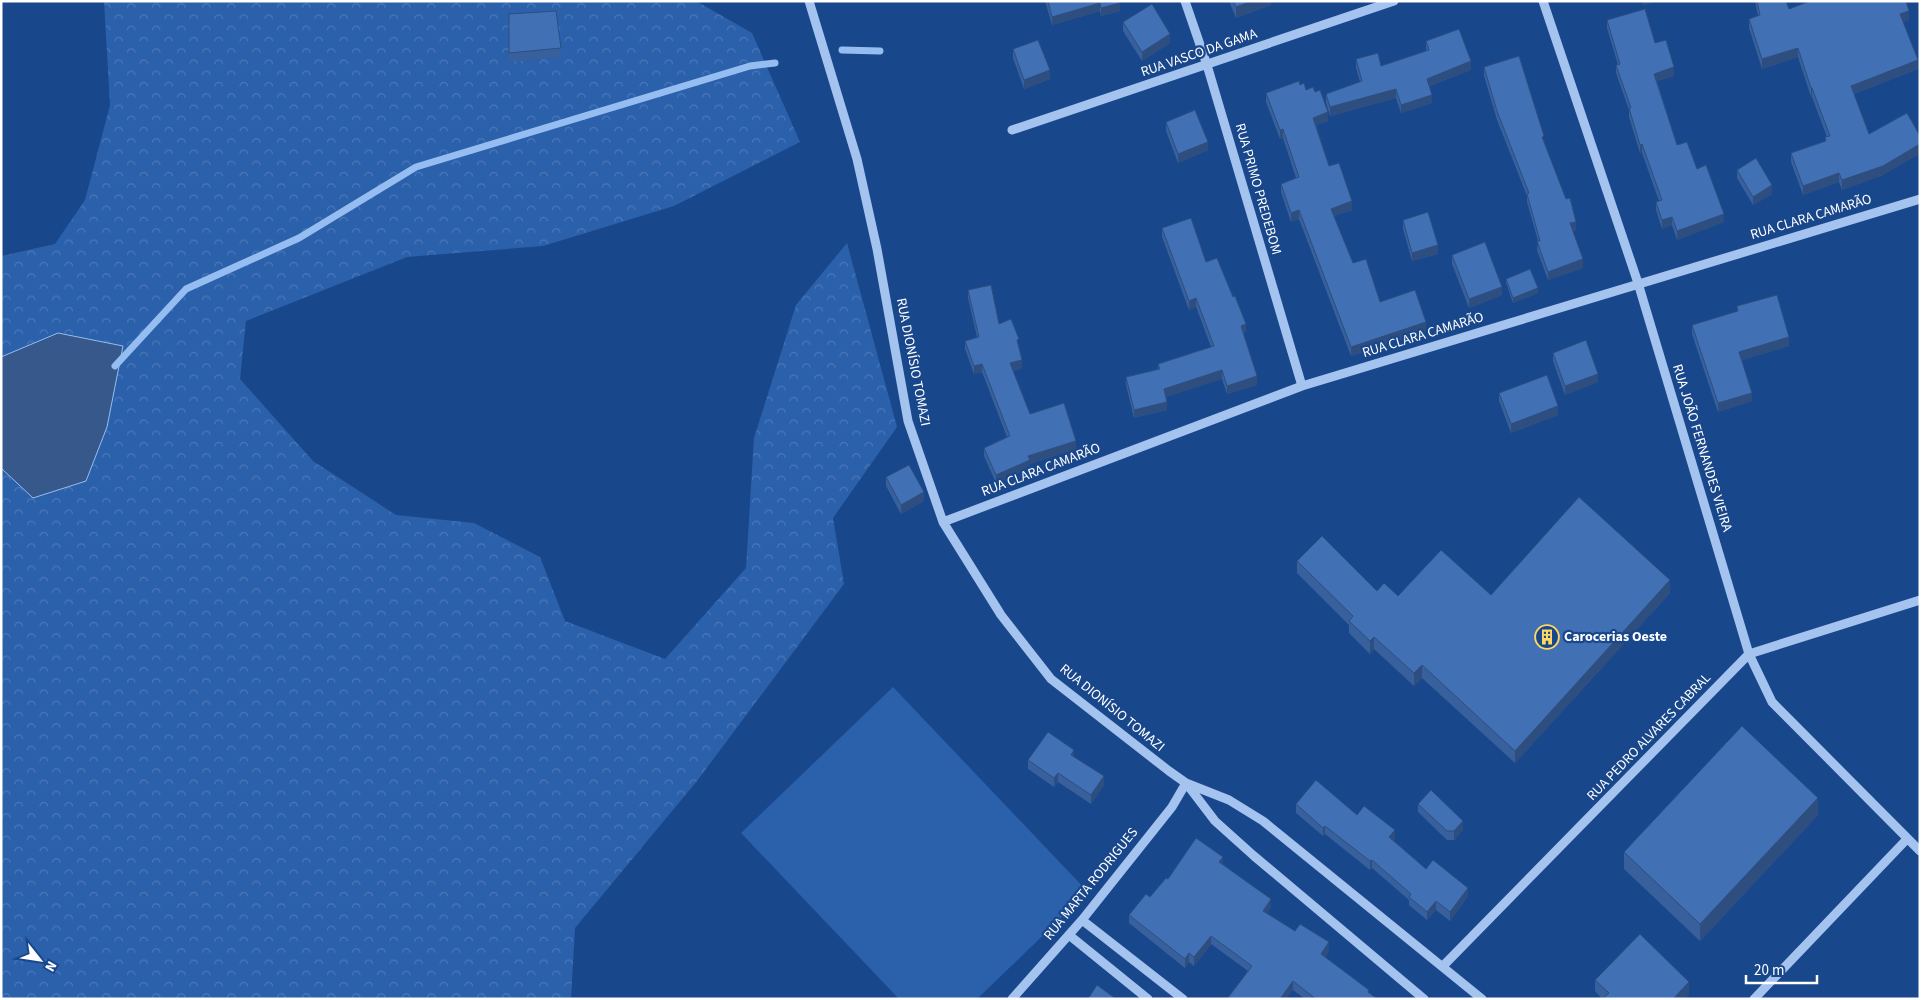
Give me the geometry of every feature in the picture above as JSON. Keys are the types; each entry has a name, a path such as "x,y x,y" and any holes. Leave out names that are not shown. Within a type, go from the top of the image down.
{"street":[{"name":"RUA DIONÍSIO TOMAZI","path":"808,1 857,159 877,249 908,420 943,522 1001,615 1051,678 1169,772 1186,783 1229,800 1263,821 1482,999"},
{"name":"RUA PRIMO PREDEBOM","path":"1185,1 1207,65 1302,386"},
{"name":"RUA VASCO DA GAMA","path":"1012,130 1394,1"},
{"name":"RUA JOÃO FERNANDES VIEIRA","path":"1543,1 1638,283 1749,654 1772,702 1920,851"},
{"name":"RUA CLARA CAMARÃO","path":"943,522 1302,386 1920,199"},
{"name":"RUA PEDRO ALVARES CABRAL","path":"1443,966 1749,654 1920,600"},
{"name":"RUA DIONÍSIO TOMAZI","path":"1186,783 1215,820 1254,856 1424,999"},
{"name":"RUA MARTA RODRIGUES","path":"1012,999 1082,920 1172,807 1186,783"},
{"path":"1754,999 1907,839"},
{"path":"1082,920 1184,999"},
{"path":"1068,935 1148,999"}],"green space":[{"path":"104,1 696,1 752,33 800,142 674,206 543,246 407,257 246,321 240,379 313,461 396,515 474,523 540,557 565,621 665,659 746,568 754,438 796,305 847,243 897,427 833,518 844,584 697,781 575,928 571,999 1,999 1,256 55,244 85,200 110,105"},
{"path":"893,687 1088,892 977,999 899,999 741,833"}],"shaded area":[{"path":"58,333 123,346 107,427 86,481 33,498 1,468 1,357"}],"building":[{"path":"1048,1 1119,1 1120,3 1101,8 1100,3 1052,17"},
{"path":"1233,1 1252,1 1236,7"},
{"path":"1757,1 1786,1 1789,9 1810,1 1906,1 1909,11 1900,14 1918,60 1851,86 1869,134 1907,113 1920,136 1920,144 1883,166 1842,180 1839,173 1803,186 1791,153 1826,141 1825,137 1830,136 1798,48 1762,59 1749,19 1760,15"},
{"path":"1152,4 1170,34 1142,52 1123,22"},
{"path":"1645,9 1655,43 1666,40 1674,67 1654,74 1677,145 1687,142 1697,169 1706,165 1724,214 1677,231 1672,217 1662,220 1656,202 1662,200 1642,144 1640,145 1629,108 1631,108 1616,65 1620,64 1607,20"},
{"path":"556,11 561,48 509,53 509,14"},
{"path":"1459,29 1471,61 1427,79 1432,95 1401,105 1396,89 1330,107 1326,94 1362,81 1356,59 1378,53 1381,66 1429,50 1426,41"},
{"path":"1038,40 1050,70 1024,80 1013,49"},
{"path":"1519,56 1544,136 1542,137 1566,199 1570,198 1576,222 1570,223 1583,259 1548,272 1537,241 1540,241 1527,194 1529,193 1497,111 1484,67"},
{"path":"1299,81 1300,85 1304,83 1306,90 1313,87 1315,92 1320,90 1328,112 1313,118 1329,166 1339,163 1352,201 1331,209 1353,263 1366,259 1380,302 1415,290 1426,322 1351,347 1299,210 1291,213 1281,184 1299,177 1283,129 1280,130 1266,93"},
{"path":"1195,110 1208,142 1178,154 1166,122"},
{"path":"1756,158 1772,185 1753,197 1737,170"},
{"path":"1428,212 1438,245 1412,253 1403,220"},
{"path":"1191,218 1206,262 1217,258 1233,297 1235,296 1246,324 1241,326 1257,376 1227,386 1222,370 1164,389 1167,402 1134,410 1126,377 1160,369 1158,364 1214,346 1196,298 1189,301 1162,228"},
{"path":"1485,242 1502,287 1469,299 1452,255"},
{"path":"1530,269 1538,288 1513,298 1506,279"},
{"path":"991,285 999,324 1011,319 1019,339 1017,340 1022,360 1010,363 1030,414 1064,403 1076,441 1028,456 1030,460 996,475 984,448 1010,436 982,364 974,366 965,341 979,337 968,290"},
{"path":"1777,295 1789,337 1739,352 1752,393 1718,403 1692,325 1738,311 1737,306"},
{"path":"1586,340 1598,374 1565,386 1553,353"},
{"path":"1547,375 1558,406 1511,424 1499,393"},
{"path":"909,465 924,492 901,505 886,477"},
{"name":"Carocerias Oeste","path":"1579,497 1670,580 1515,751 1422,665 1414,673 1374,637 1370,641 1349,621 1353,616 1297,561 1322,536 1377,591 1384,583 1398,596 1441,550 1491,595"},
{"path":"1742,726 1818,798 1700,924 1624,852"},
{"path":"1048,732 1074,750 1071,755 1104,776 1091,795 1058,773 1054,778 1028,760"},
{"path":"1316,780 1357,815 1364,806 1395,830 1389,837 1426,869 1433,860 1468,888 1450,912 1436,901 1427,912 1409,897 1411,894 1372,860 1370,861 1325,826 1323,828 1296,804"},
{"path":"1431,790 1463,821 1454,831 1447,831 1418,804"},
{"path":"1196,838 1223,857 1219,862 1271,899 1263,911 1295,931 1300,924 1329,942 1321,954 1369,990 1368,992 1377,999 1316,999 1293,981 1280,999 1227,999 1252,966 1211,936 1194,957 1189,953 1185,959 1129,915 1146,894 1150,897 1166,878 1168,879"},
{"path":"1640,934 1689,982 1673,999 1602,999 1609,993 1595,980"},
{"path":"1097,985 1116,999 1088,999"}],"waterway":[{"path":"842,50 880,51"},
{"path":"115,366 186,289 299,238 416,167 750,66 775,63"}],"place":[{"name":"Carocerias Oeste","path":"1547,637"}]}
